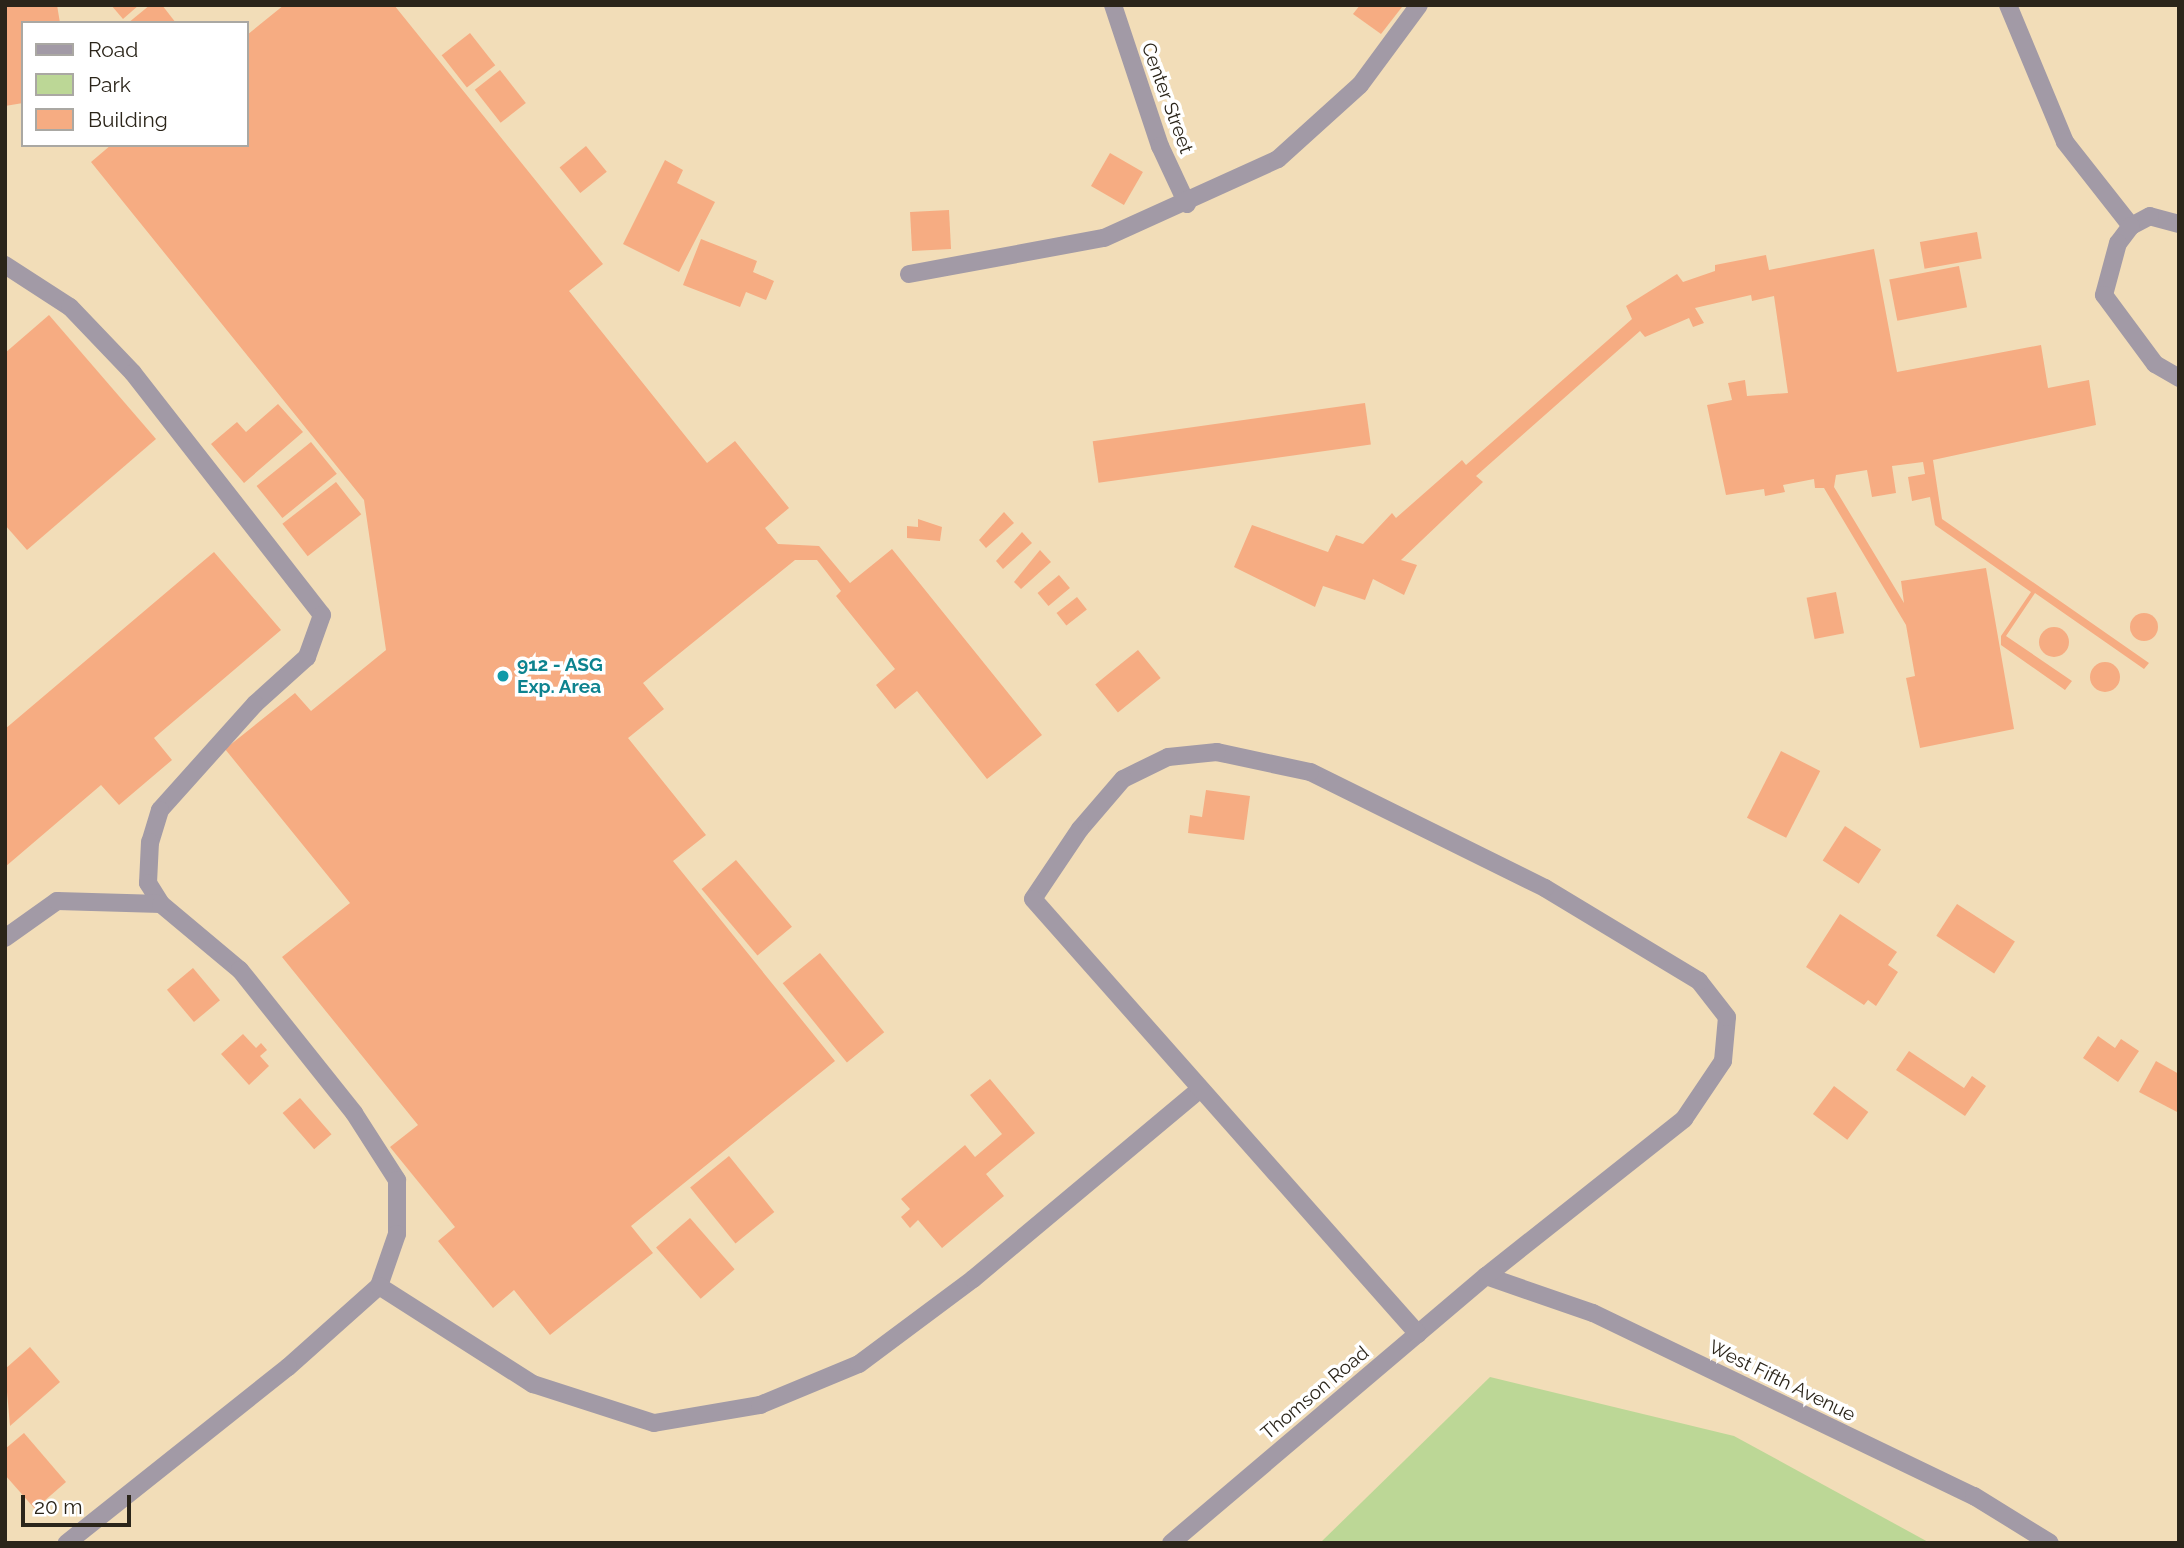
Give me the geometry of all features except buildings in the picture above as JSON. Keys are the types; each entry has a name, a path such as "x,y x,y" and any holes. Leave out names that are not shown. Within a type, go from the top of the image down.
{"street":[{"name":"Center Street","path":"1113,5 1160,146 1187,204"},
{"path":"909,274 1104,238 1187,204 1278,159 1360,85 1419,5"},
{"path":"2008,5 2065,142 2131,226"},
{"path":"2179,224 2150,216 2131,226 2118,243 2104,295 2155,364 2179,378"},
{"path":"5,265 70,307 133,373 322,615 307,657 255,704 160,810 150,842 148,883 161,904 240,970 354,1113 397,1180 397,1234 379,1286 288,1367 67,1543"},
{"name":"Thomson Road","path":"1171,1543 1486,1276 1684,1119 1723,1061 1727,1017 1699,981 1545,888 1310,772 1217,752 1168,757 1123,779 1080,829 1033,899 1199,1090"},
{"path":"5,938 57,901 161,904"},
{"path":"379,1286 533,1384 654,1423 760,1405 859,1364 973,1279 1199,1090 1418,1334"},
{"name":"West Fifth Avenue","path":"1486,1276 1593,1313 1974,1496 2050,1543"}],"shaded area":[{"path":"5,5 2179,5 2179,1543 5,1543"}],"green space":[{"path":"1490,1377 1734,1436 1930,1543 1320,1543"}],"place":[{"name":"912 - ASG Exp. Area","path":"503,676"}]}
